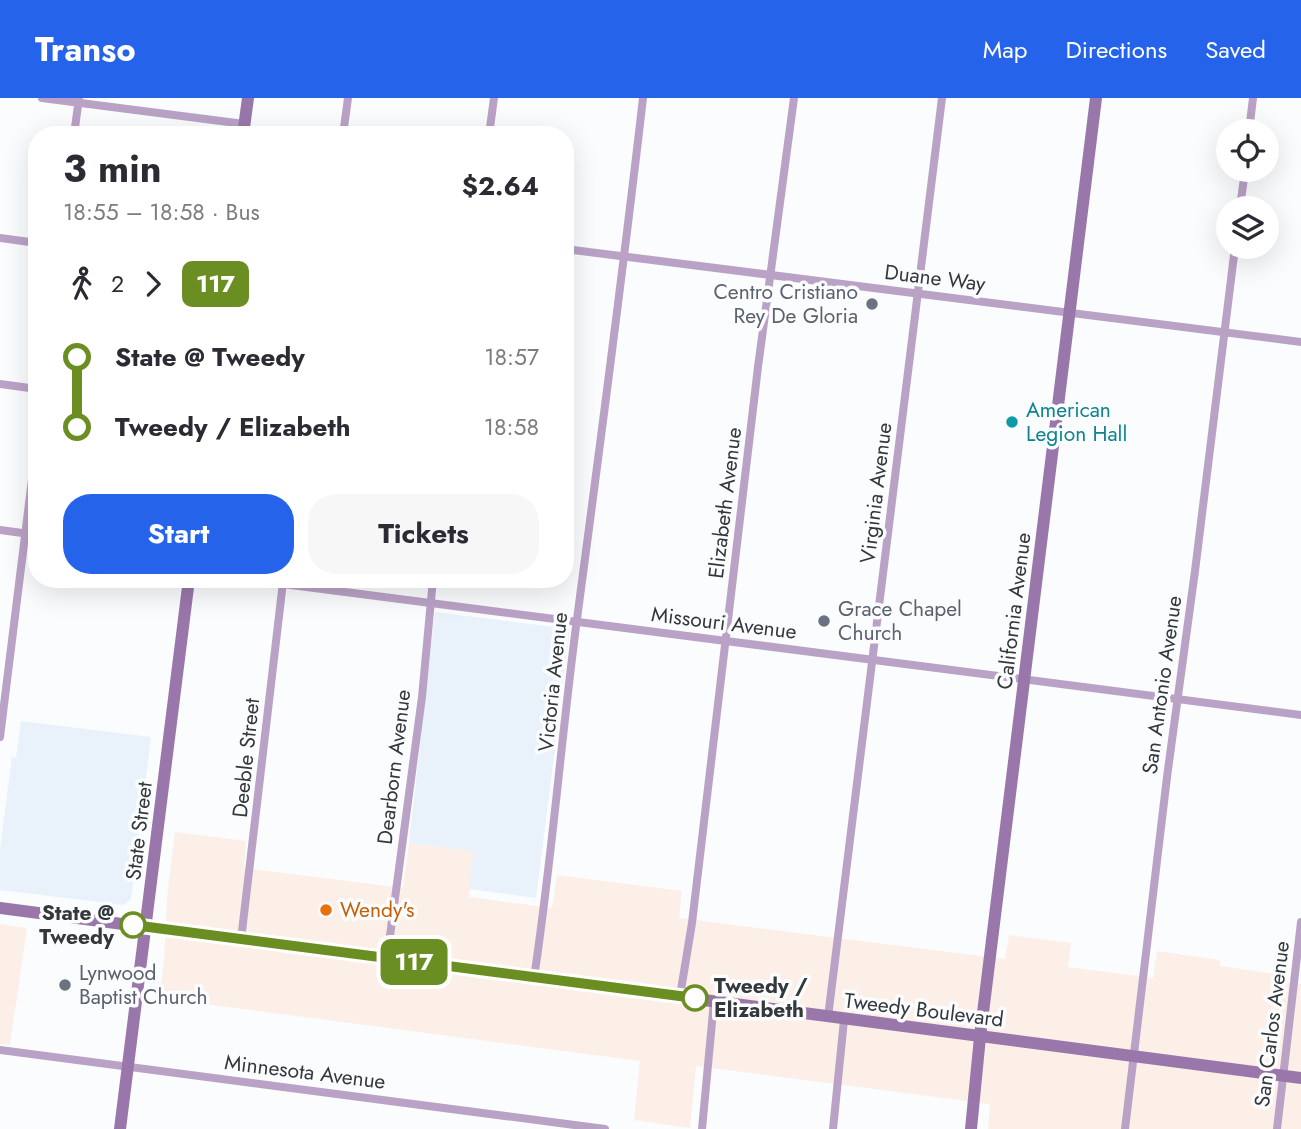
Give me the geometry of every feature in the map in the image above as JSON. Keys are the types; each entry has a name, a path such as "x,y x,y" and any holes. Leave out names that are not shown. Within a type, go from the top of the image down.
{"main road":[{"path":"244,126 248,98"},
{"name":"California Avenue","path":"971,1129 980,1037 1096,98"},
{"name":"State Street","path":"120,1129 188,588"},
{"name":"Tweedy Boulevard","path":"0,908 1301,1078"}],"street":[{"path":"42,98 78,100 227,126"},
{"path":"344,126 348,98"},
{"path":"490,126 494,98"},
{"name":"Victoria Avenue","path":"534,978 643,98"},
{"name":"Elizabeth Avenue","path":"680,996 692,923 769,275 794,98"},
{"name":"Virginia Avenue","path":"828,1017 942,98"},
{"path":"1250,119 1253,98"},
{"path":"75,126 78,100"},
{"path":"0,238 28,242"},
{"name":"Duane Way","path":"574,250 1301,342"},
{"name":"San Antonio Avenue","path":"1125,1129 1176,701 1233,259"},
{"path":"0,384 28,387"},
{"path":"0,737 4,674 28,510"},
{"path":"0,530 28,534"},
{"name":"Deeble Street","path":"241,940 282,588"},
{"name":"Missouri Avenue","path":"325,588 1176,701 1301,715"},
{"name":"Dearborn Avenue","path":"387,958 422,697 432,588"},
{"name":"San Carlos Avenue","path":"1277,1129 1301,922"},
{"path":"702,1129 715,1001"},
{"path":"833,1129 844,1020"},
{"name":"Minnesota Avenue","path":"0,1050 605,1129"}],"shaded area":[{"path":"435,612 570,629 536,898 469,889 473,851 409,843"},
{"path":"21,721 151,737 131,899 124,905 0,890 0,849 12,757 16,758"},
{"path":"175,832 246,841 244,868 403,888 409,843 474,851 469,897 552,908 557,875 682,891 679,918 1005,959 1009,935 1071,943 1068,967 1153,978 1157,951 1220,960 1220,966 1282,975 1282,982 1301,984 1301,1129 988,1129 990,1104 696,1066 690,1128 634,1120 640,1061 159,998"},
{"path":"0,924 27,928 10,1045 0,1044"}],"bus line":[{"name":"117","path":"133,925 695,998"}],"place":[{"name":"Centro Cristiano Rey De Gloria","path":"872,304"},
{"name":"American Legion Hall","path":"1012,422"},
{"name":"Grace Chapel Church","path":"824,621"},
{"name":"Wendy's","path":"326,910"},
{"name":"State @ Tweedy","path":"133,925"},
{"name":"Lynwood Baptist Church","path":"65,985"},
{"name":"Tweedy / Elizabeth","path":"695,998"}]}
